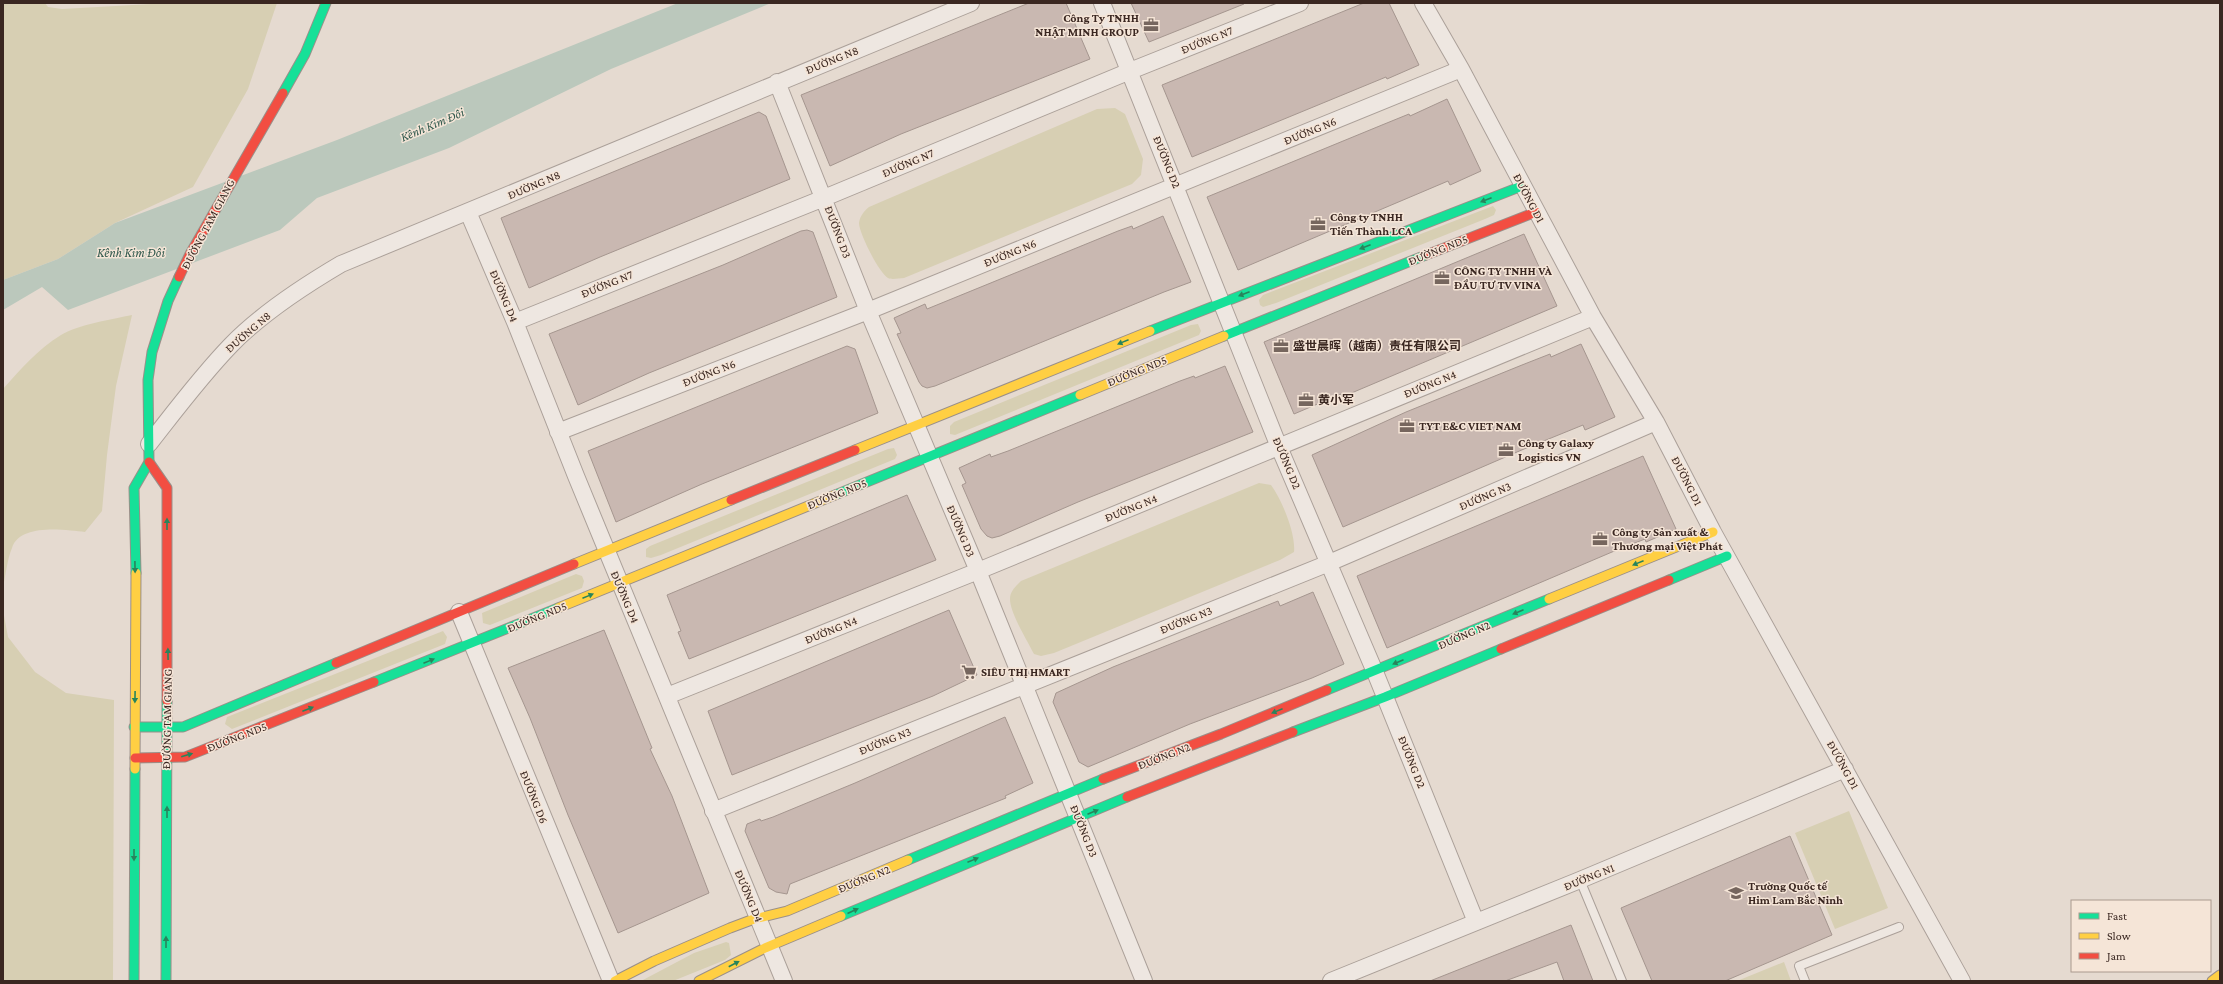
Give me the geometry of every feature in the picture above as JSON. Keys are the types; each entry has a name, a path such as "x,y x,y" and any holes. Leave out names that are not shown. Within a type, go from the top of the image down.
{"main road":[{"name":"ĐƯỜNG TAM GIANG","path":"134,981 134,488 149,462 148,380 152,352 161,319 181,273 249,149 305,54 326,3"},
{"path":"134,728 167,729 183,727 606,551 1221,302 1522,186"},
{"name":"ĐƯỜNG ND5","path":"134,758 184,757 210,748 472,644 930,457 1233,331 1536,212"},
{"name":"ĐƯỜNG TAM GIANG","path":"149,462 167,488 166,981"},
{"name":"ĐƯỜNG N2","path":"699,981 769,946 922,874 1078,818 1375,672 1547,604 1713,532"},
{"name":"ĐƯỜNG N2","path":"615,981 654,961 758,918 787,911 1068,792 1385,697 1555,623 1726,556"},
{"path":"916,857 922,874"},
{"path":"2213,981 2220,976"}],"street":[{"name":"ĐƯỜNG N8","path":"149,444 208,370 232,344 306,285 341,264 777,82 971,3"},
{"name":"ĐƯỜNG D2","path":"1102,3 1279,447 1375,672 1476,922"},
{"name":"ĐƯỜNG N7","path":"515,322 824,198 1130,71 1300,3"},
{"name":"ĐƯỜNG D1","path":"1423,3 1461,69 1593,317 1656,422 1726,556 1962,981"},
{"name":"ĐƯỜNG N6","path":"558,432 868,311 1461,69"},
{"name":"ĐƯỜNG D3","path":"777,82 868,311 978,571 1144,981"},
{"name":"ĐƯỜNG D4","path":"468,212 515,322 606,551 784,981"},
{"name":"ĐƯỜNG N4","path":"667,696 978,571 1593,317"},
{"name":"ĐƯỜNG N3","path":"714,811 1023,684 1329,563 1656,422"},
{"name":"ĐƯỜNG D6","path":"458,612 611,981"},
{"name":"ĐƯỜNG N1","path":"1331,981 1580,880 1845,769"}],"lane":[{"path":"1580,880 1622,981"},
{"path":"1805,981 1799,966 1899,927"}],"shaded area":[{"path":"3,3 45,3 48,7 62,9 169,3 277,3 248,89 193,187 115,223 58,259 3,280"},
{"path":"1115,108 1125,114 1143,159 1141,175 1132,184 904,278 890,279 884,275 875,261 860,228 860,218 869,207 1097,109"},
{"path":"1493,206 1496,210 1494,215 1485,219 1276,303 1263,307 1260,305 1259,300 1263,295"},
{"path":"132,315 116,386 107,455 102,511 85,532 66,530 33,531 17,540 9,557 3,587 3,389 37,353 61,335 85,325"},
{"path":"1198,324 1201,331 1199,335 955,435 950,434 950,426 954,422 1191,325"},
{"path":"894,448 897,455 895,459 661,555 651,558 646,557 646,549 650,546 888,449"},
{"path":"1259,483 1271,485 1280,499 1291,527 1294,552 1280,560 1054,653 1041,656 1034,654 1023,634 1011,605 1011,594 1021,581"},
{"path":"576,574 582,576 584,581 582,588 490,625 483,623 482,613"},
{"path":"3,610 8,637 35,672 66,693 114,700 113,981 3,981"},
{"path":"443,631 447,637 445,644 232,729 225,724 227,717"},
{"path":"1849,811 1888,908 1835,929 1795,833"},
{"path":"726,942 729,943 731,955 725,960 673,981 641,981 694,953"},
{"path":"1784,962 1791,981 1737,981"}],"water":[{"name":"Kênh Kim Đôi","path":"678,3 771,3 611,69 449,148 317,198 280,230 68,310 42,287 3,310 3,280 58,259 115,223 337,140"}],"building":[{"path":"1029,3 1066,3 1090,59 901,134 830,166 801,95"},
{"path":"1131,3 1244,3 1244,4 1149,42"},
{"path":"1364,3 1389,3 1419,65 1387,79 1386,77 1192,157 1162,85"},
{"path":"1447,99 1481,171 1450,185 1448,181 1238,270 1207,197 1409,114 1410,116"},
{"path":"759,112 766,116 790,179 600,257 529,288 501,218"},
{"path":"1163,216 1191,282 935,386 927,388 922,386 919,382 897,334 901,333 894,318 925,304 927,309 1118,231 1132,226 1133,229"},
{"path":"807,230 813,232 837,297 649,373 578,405 549,334 723,265 801,231"},
{"path":"1524,234 1557,306 1342,397 1341,394 1294,414 1264,342"},
{"path":"1581,344 1615,417 1585,430 1583,425 1343,527 1312,455 1406,412 1550,354 1551,357"},
{"path":"847,346 855,349 878,413 702,484 616,522 588,451"},
{"path":"1225,366 1253,432 1078,502 1000,536 992,538 987,536 981,529 962,485 966,483 959,468 990,454 991,457 1008,451 1180,381 1194,376 1195,378"},
{"path":"1643,456 1676,529 1646,542 1645,539 1612,552 1387,648 1357,576"},
{"path":"907,495 936,560 689,659 678,632 681,631 667,595"},
{"path":"1313,592 1344,664 1312,678 1190,724 1088,767 1079,762 1053,702 1056,693 1113,667 1278,601 1280,606"},
{"path":"949,610 977,675 933,696 732,775 708,711"},
{"path":"604,630 652,748 650,749 672,796 709,893 618,933 508,668"},
{"path":"1005,717 1033,783 1005,796 1006,798 790,884 787,894 776,892 769,888 745,831 747,824 760,819 761,821 773,817 855,783"},
{"path":"1790,836 1832,935 1725,981 1652,981 1621,908"},
{"path":"1571,925 1593,981 1564,981 1557,962 1505,981 1430,981"}],"traffic: fast":[{"path":"283,93 305,54 326,3"},
{"path":"1150,331 1522,186"},
{"path":"1224,336 1426,255"},
{"path":"136,573 134,488 149,462 148,380 152,352 168,301 179,277"},
{"path":"835,495 1080,395"},
{"path":"1669,580 1727,556"},
{"path":"1327,690 1549,599"},
{"path":"374,682 558,608"},
{"path":"1293,732 1385,697 1501,649"},
{"path":"134,727 183,727 336,663"},
{"path":"166,981 167,701"},
{"path":"134,981 135,769"},
{"path":"908,860 1103,779"},
{"path":"841,916 1127,797"}],"traffic: slow":[{"path":"855,450 1150,331"},
{"path":"1080,395 1224,336"},
{"path":"558,608 835,495"},
{"path":"574,564 731,500"},
{"path":"1549,599 1713,532"},
{"path":"135,769 136,573"},
{"path":"615,981 654,961 730,928 754,919 787,911 908,860"},
{"path":"699,981 765,948 841,916"},
{"path":"2212,981 2220,975"}],"traffic: jam":[{"path":"179,277 190,254 283,93"},
{"path":"1426,255 1536,212"},
{"path":"731,500 855,450"},
{"path":"149,462 167,488 167,701"},
{"path":"336,663 574,564"},
{"path":"1501,649 1669,580"},
{"path":"135,758 185,757 374,682"},
{"path":"1103,779 1221,734 1327,690"},
{"path":"1127,797 1293,732"}],"place":[{"name":"Công Ty TNHH NHẬT MINH GROUP","path":"1151,25"},
{"name":"Công ty TNHH Tiến Thành LCA","path":"1318,224"},
{"name":"CÔNG TY TNHH VÀ ĐẦU TƯ TV VINA","path":"1442,278"},
{"name":"盛世晨晖（越南）责任有限公司","path":"1281,346"},
{"name":"黄小军","path":"1306,400"},
{"name":"TYT E&C VIET NAM","path":"1407,426"},
{"name":"Công ty Galaxy Logistics VN","path":"1506,450"},
{"name":"Công ty Sản xuất & Thương mại Việt Phát","path":"1600,539"},
{"name":"SIÊU THỊ HMART","path":"969,672"},
{"name":"Trường Quốc tế Him Lam Bắc Ninh","path":"1736,893"}]}
